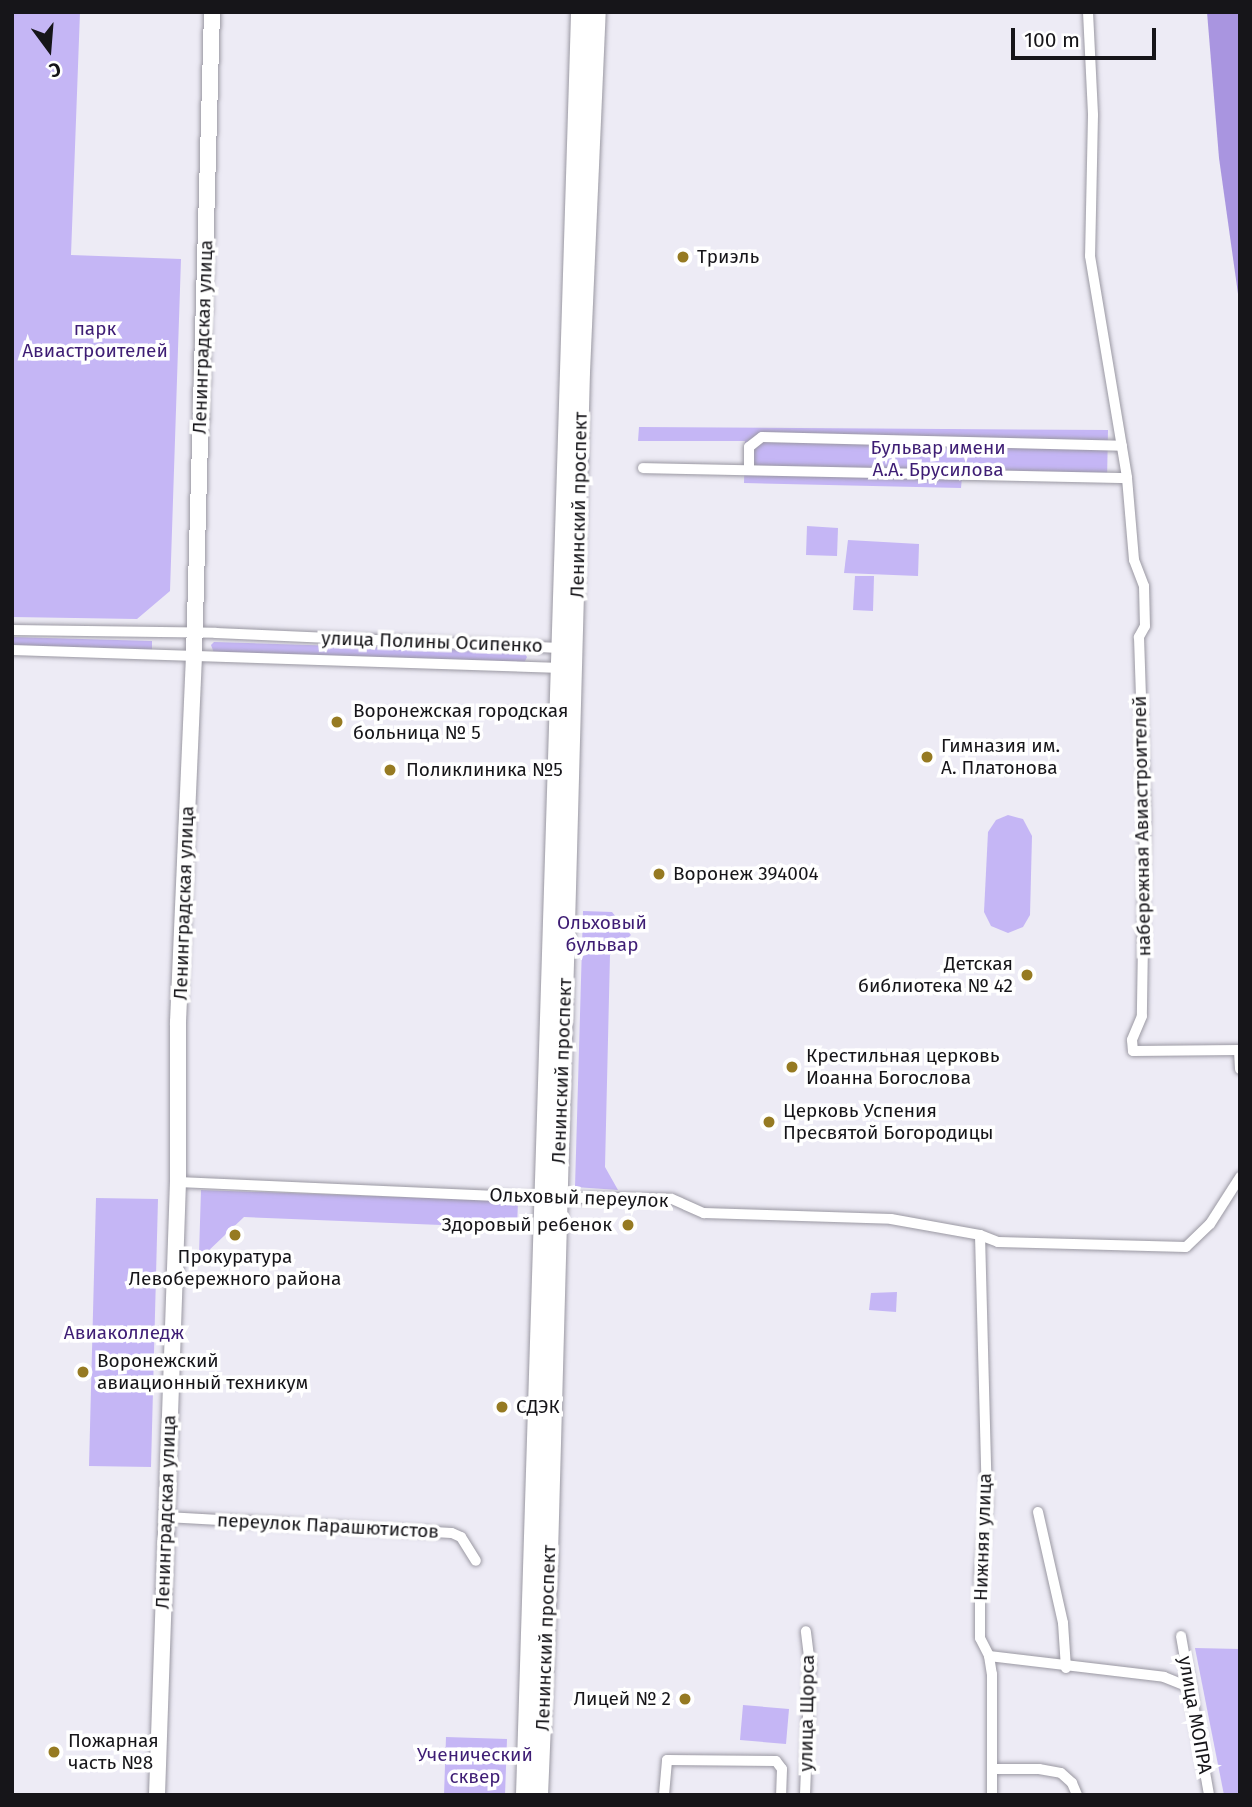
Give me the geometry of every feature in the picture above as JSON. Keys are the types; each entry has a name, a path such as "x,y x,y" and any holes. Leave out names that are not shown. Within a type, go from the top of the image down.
{"main road":[{"name":"Ленинградская улица","path":"157,1795 178,1182 178,1022 195,633 212,12"},
{"name":"Ленинский проспект","path":"539,1795 549,1554 550,1197 559,670 580,12"},
{"name":"Ленинский проспект","path":"525,1795 575,661 581,372 597,12"}],"street":[{"name":"набережная Авиастроителей","path":"1088,12 1093,115 1090,256 1127,478 1135,560 1144,586 1146,626 1139,638 1145,815 1142,1016 1132,1040 1132,1051 1239,1050 1240,1069"},
{"path":"749,469 749,447 762,438 1122,446"},
{"path":"643,468 1127,478"},
{"name":"улица Полины Осипенко","path":"12,630 195,633 560,648 575,661 559,670 12,650"},
{"name":"Ольховый переулок","path":"178,1182 550,1197 672,1199 704,1213 891,1219 980,1235 998,1242 1186,1247 1210,1224 1240,1177"},
{"name":"Нижняя улица","path":"980,1235 987,1503 980,1574 980,1637 989,1656 992,1674 992,1795"},
{"path":"1038,1512 1063,1623 1066,1668"},
{"name":"переулок Парашютистов","path":"166,1517 452,1533 461,1537 476,1561"},
{"name":"улица Щорса","path":"805,1795 810,1665 806,1631"},
{"name":"улица МОПРА","path":"1181,1636 1209,1795"},
{"path":"989,1656 1066,1668 1164,1677 1189,1687"},
{"path":"664,1795 667,1760 776,1761 782,1769 781,1795"},
{"path":"992,1769 1039,1769 1061,1773 1072,1783 1077,1795"}],"green space":[{"name":"парк Авиастроителей","path":"12,12 80,12 71,255 181,259 170,591 137,619 12,617"},
{"name":"Бульвар имени А.А. Брусилова","path":"639,427 1108,430 1107,481 962,477 961,488 744,483 745,441 638,441"},
{"path":"807,526 838,528 837,556 806,555"},
{"path":"848,540 919,544 918,576 844,573"},
{"path":"855,576 874,576 873,611 853,610"},
{"path":"12,637 152,641 152,650 12,646"},
{"path":"214,642 524,652 527,657 524,663 214,653 211,645"},
{"path":"1008,815 1023,819 1032,836 1030,915 1023,927 1008,933 991,926 984,912 988,832 996,820"},
{"name":"Ольховый бульвар","path":"583,911 612,912 631,935 610,955 605,1167 618,1190 575,1187"},
{"path":"201,1190 518,1201 517,1228 244,1217 205,1254 199,1254"},
{"name":"Авиаколледж","path":"96,1198 158,1199 151,1467 89,1466"},
{"path":"897,1292 896,1312 869,1310 871,1293"},
{"path":"1195,1648 1240,1649 1240,1795 1224,1795"},
{"path":"743,1705 789,1709 786,1744 740,1740"},
{"name":"Ученический сквер","path":"446,1737 507,1739 505,1795 444,1795"}],"shaded area":[{"path":"1207,12 1240,12 1240,308 1219,158"}],"place":[{"name":"Триэль","path":"683,257"},
{"name":"Воронежская городская больница № 5","path":"337,722"},
{"name":"Гимназия им. А. Платонова","path":"927,757"},
{"name":"Поликлиника №5","path":"390,770"},
{"name":"Воронеж 394004","path":"659,874"},
{"name":"Детская библиотека № 42","path":"1027,975"},
{"name":"Крестильная церковь Иоанна Богослова","path":"792,1067"},
{"name":"Церковь Успения Пресвятой Богородицы","path":"769,1122"},
{"name":"Здоровый ребенок","path":"628,1225"},
{"name":"Прокуратура Левобережного района","path":"235,1235"},
{"name":"Воронежский авиационный техникум","path":"83,1372"},
{"name":"СДЭК","path":"502,1407"},
{"name":"Лицей № 2","path":"685,1699"},
{"name":"Пожарная часть №8","path":"54,1752"}]}
